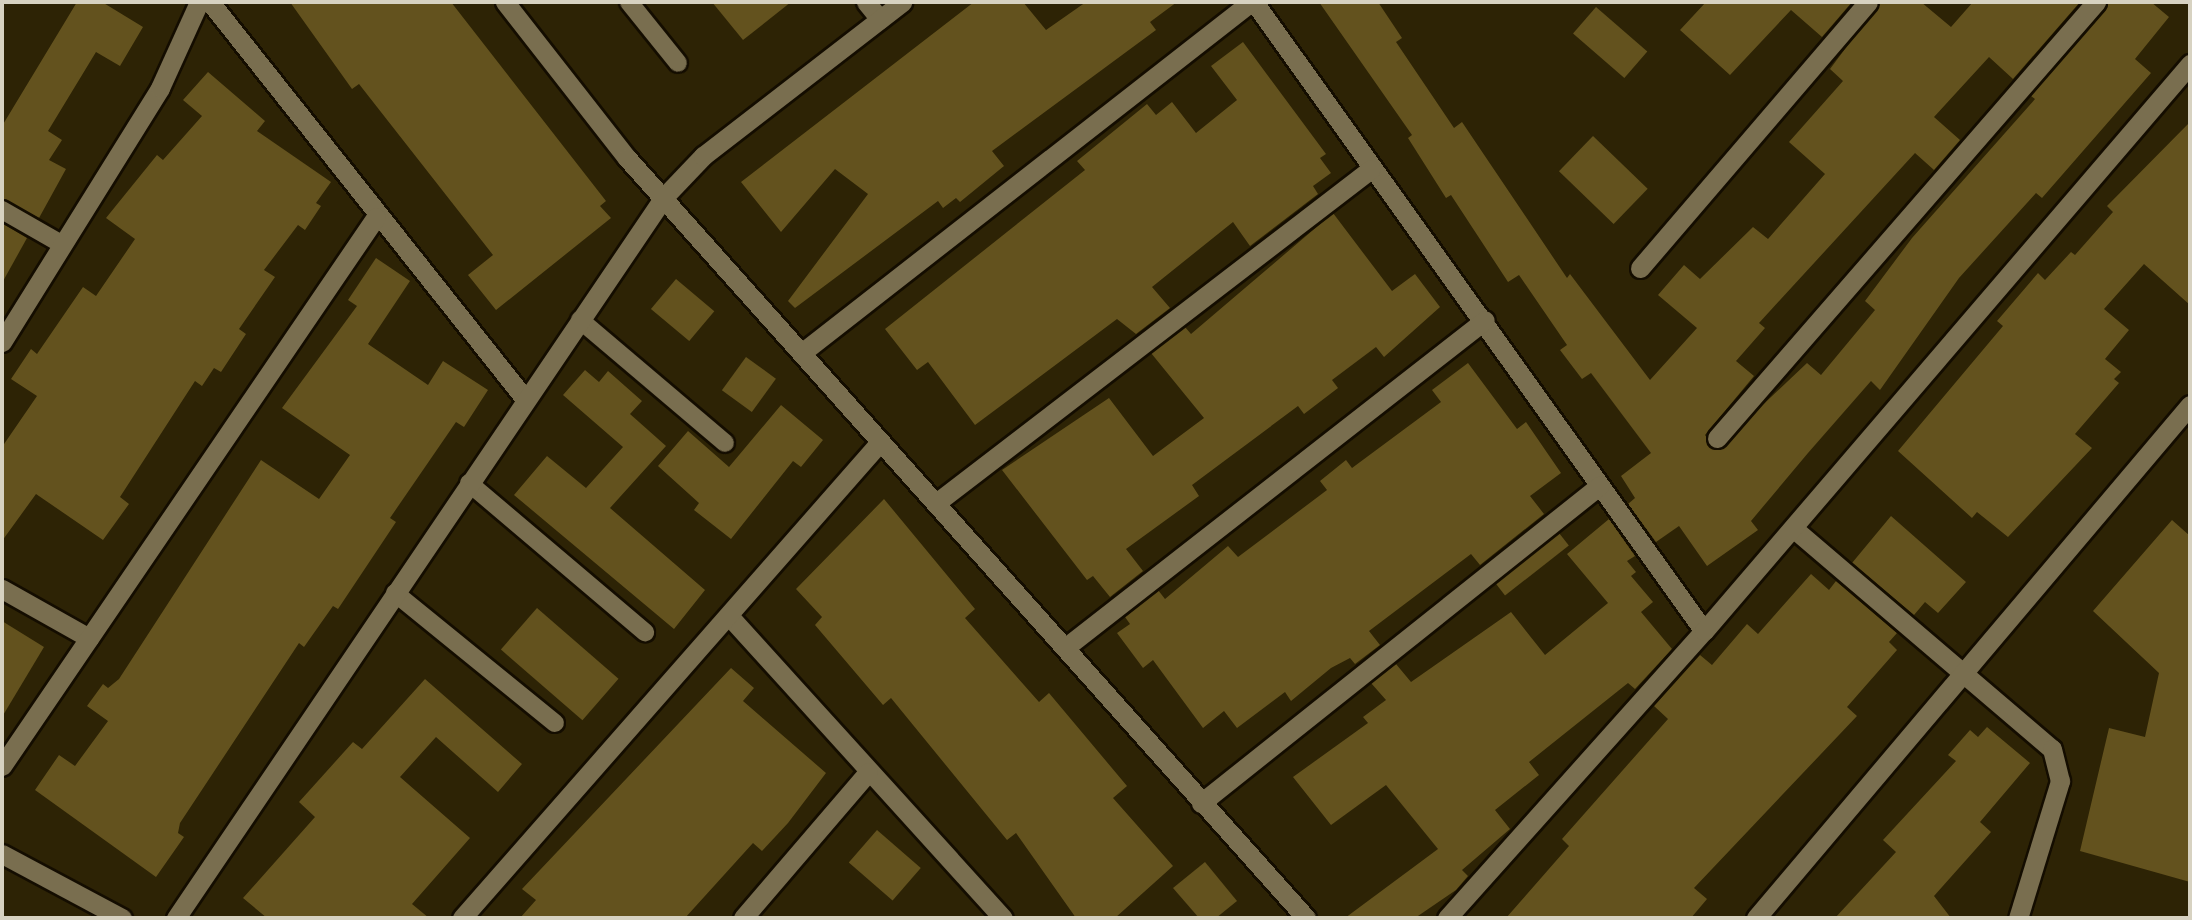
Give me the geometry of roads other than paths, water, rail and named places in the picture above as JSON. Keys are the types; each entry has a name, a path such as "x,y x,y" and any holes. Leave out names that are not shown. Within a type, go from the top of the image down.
{"street":[{"path":"2,342 160,88 199,2"},
{"path":"210,2 376,217 525,399"},
{"path":"505,2 664,197 804,351 880,442 1306,918"},
{"path":"866,2 880,19"},
{"path":"176,918 664,197 703,156 902,2"},
{"path":"804,351 1252,2 1371,169 1485,320 1599,486 1704,631"},
{"path":"1640,268 1868,2"},
{"path":"1717,439 2096,2"},
{"path":"1447,918 1704,631 2190,64"},
{"path":"936,503 1371,169"},
{"path":"2,766 376,217"},
{"path":"1066,647 1485,320"},
{"path":"1756,918 1961,672 2190,405"},
{"path":"462,918 730,617 880,442"},
{"path":"1201,803 1599,486"},
{"path":"1793,528 2052,749 2060,780 2018,918"},
{"path":"2,589 89,638"},
{"path":"730,617 1003,918"},
{"path":"743,918 868,772"},
{"path":"2,854 122,918"}],"lane":[{"path":"629,2 678,63"},
{"path":"2,209 63,245"},
{"path":"580,320 725,443"},
{"path":"469,483 645,632"},
{"path":"395,593 555,723"}]}
